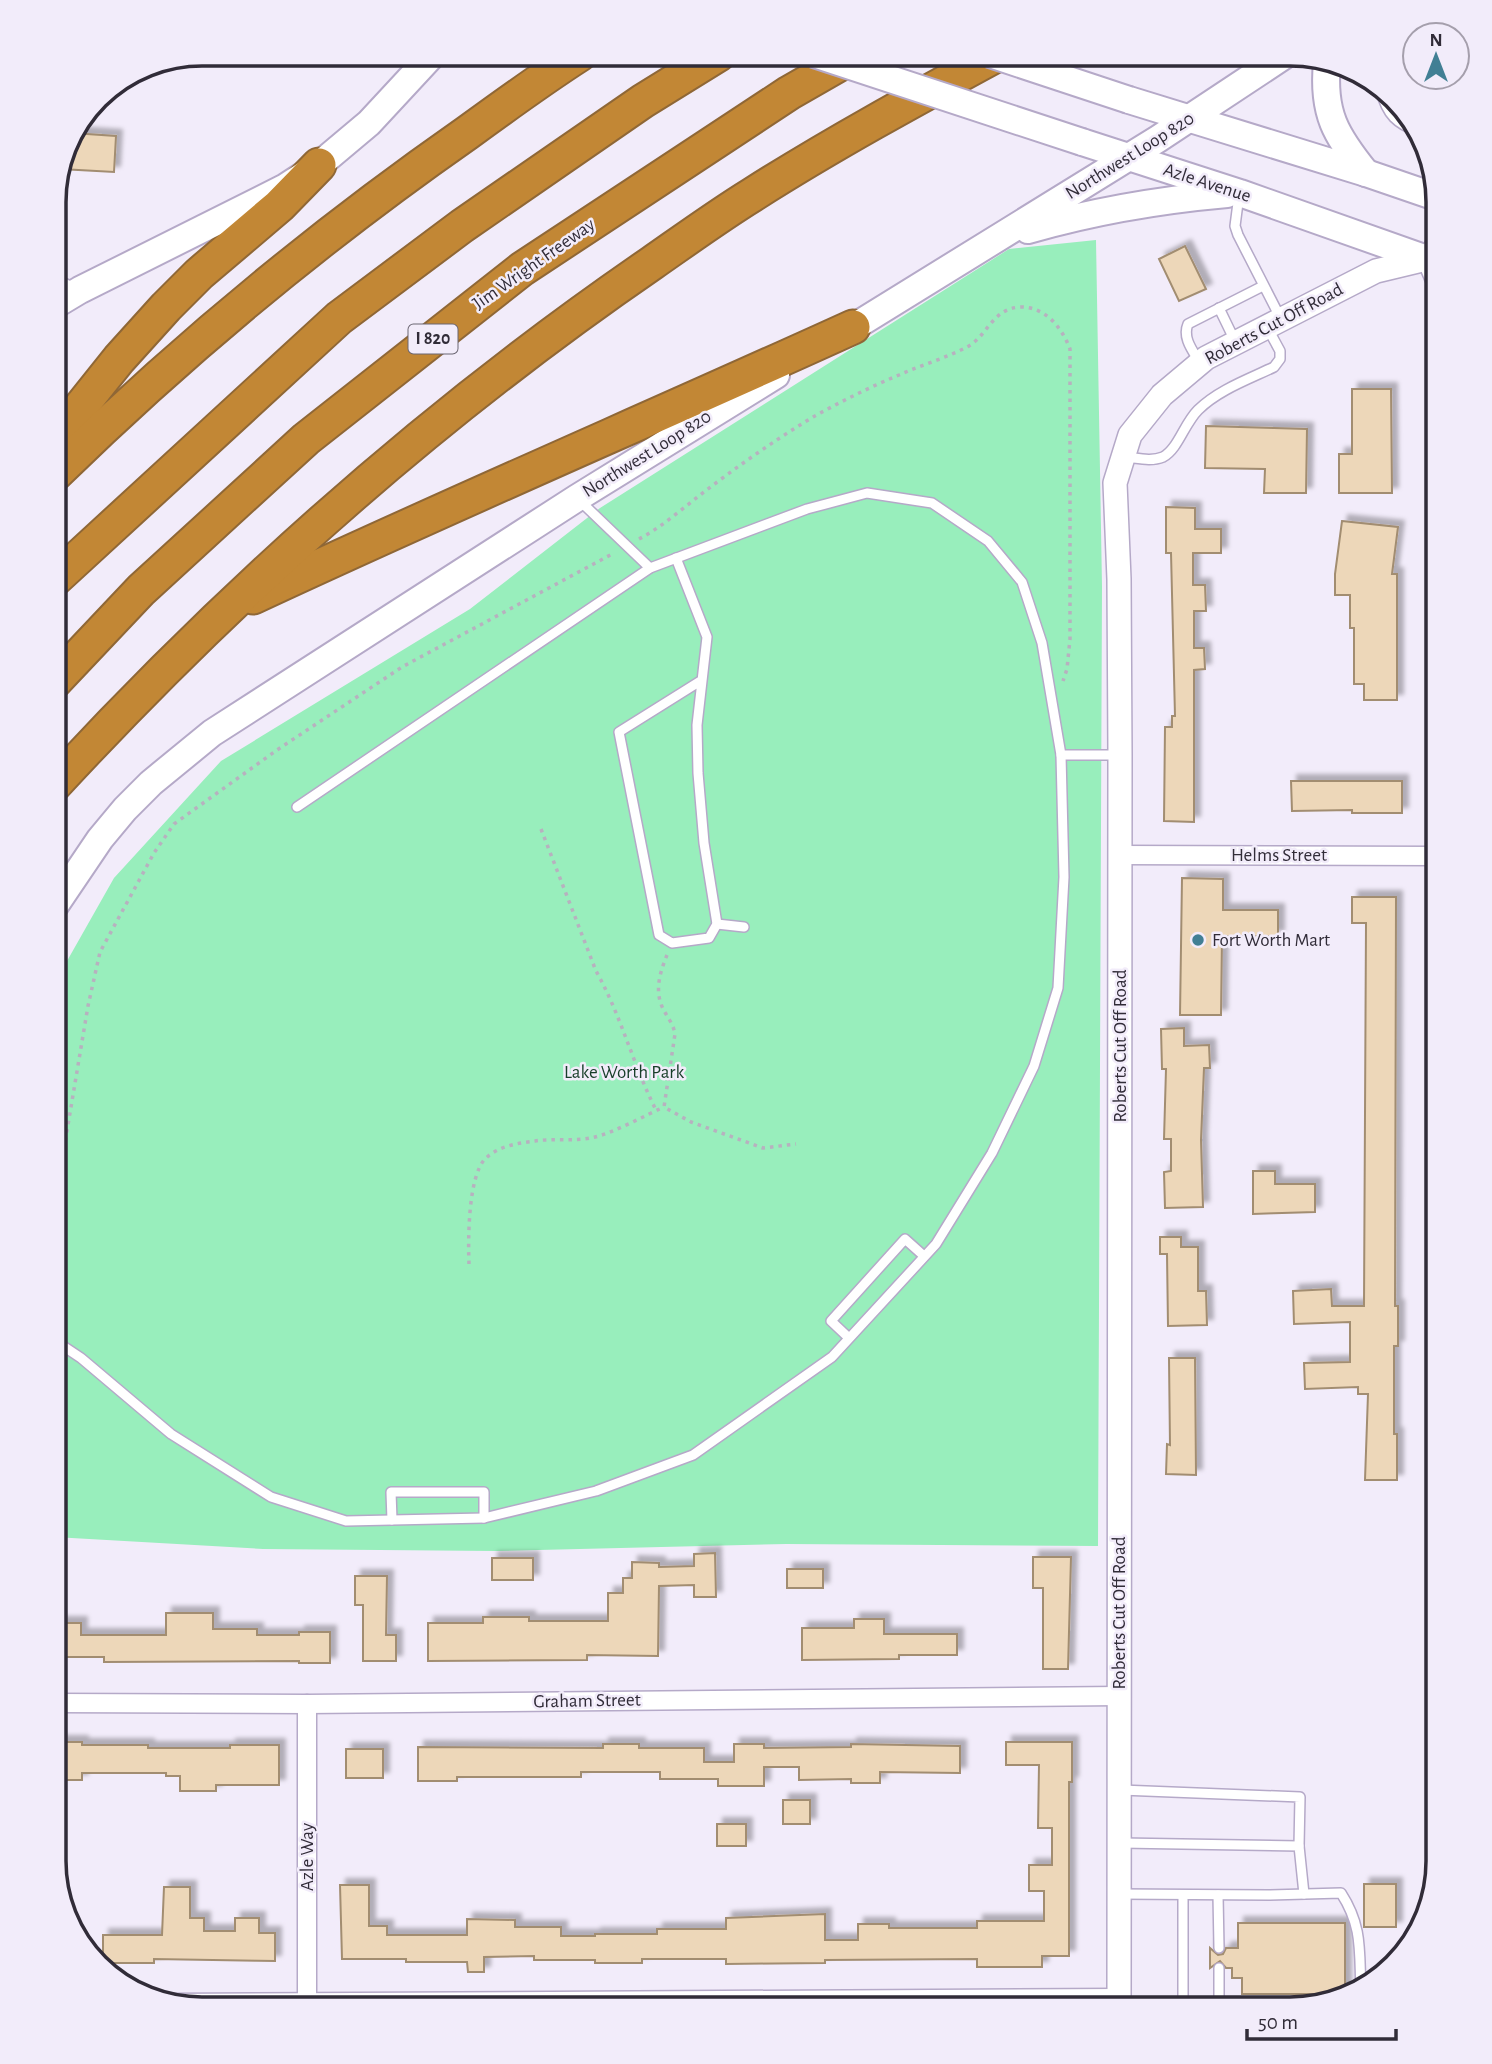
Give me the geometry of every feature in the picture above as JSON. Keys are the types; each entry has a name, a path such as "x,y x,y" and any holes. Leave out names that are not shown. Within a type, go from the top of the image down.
{"highway":[{"path":"67,463 188,352 323,239 413,171 562,66"},
{"path":"67,568 339,318 461,226 643,101 699,66"},
{"name":"Jim Wright Freeway","path":"67,669 141,590 306,439 522,269 789,93 836,67"},
{"path":"67,771 122,711 307,533 371,477 563,324 749,196 859,130 975,67"},
{"path":"67,424 119,359 166,307 199,274 279,206 319,165"},
{"path":"225,610 425,517 539,469 853,327"}],"main road":[{"path":"67,298 284,187 319,165 369,123 420,66"},
{"name":"Azle Avenue","path":"852,67 1426,251"},
{"path":"1029,67 1425,193"},
{"name":"Northwest Loop 820","path":"67,888 100,839 151,783 181,757 246,711 577,498 1130,157 1268,67"},
{"path":"1327,72 1327,100 1333,125 1342,144 1366,173"},
{"path":"999,238 1107,209 1172,199 1240,193"}],"street":[{"name":"Roberts Cut Off Road","path":"1119,1997 1120,755 1119,579 1115,483 1130,435 1162,395 1200,363 1376,271 1426,256"},
{"name":"Helms Street","path":"1120,855 1426,856"},
{"name":"Graham Street","path":"66,1703 307,1704 1119,1696"},
{"name":"Azle Way","path":"307,1704 307,1997"}],"lane":[{"path":"1387,107 1401,126"},
{"path":"1123,457 1152,460 1163,457 1175,447 1187,421 1201,407 1274,367 1280,359 1264,286 1235,226 1240,193"},
{"path":"67,284 80,290"},
{"path":"1200,363 1186,339 1188,324 1264,286"},
{"path":"1219,308 1236,343"},
{"path":"66,1349 171,1434 271,1497 346,1521 484,1518 596,1491 693,1455 832,1357 936,1244 992,1153 1034,1066 1058,988 1064,877 1061,755 1042,643 1022,582 988,541 932,503 867,493 807,509 650,568 297,807"},
{"path":"577,498 650,568"},
{"path":"676,558 707,638 697,725 698,772 704,843 717,924 709,938 672,943 659,935 619,732 702,680"},
{"path":"1061,755 1120,755"},
{"path":"717,924 744,927"},
{"path":"849,1338 831,1321 905,1239 924,1256"},
{"path":"392,1520 391,1492 484,1492 484,1518"},
{"path":"1119,1790 1300,1797 1299,1846 1304,1894"},
{"path":"1119,1843 1299,1846"},
{"path":"1119,1894 1340,1893 1349,1906 1359,1931 1360,1978"},
{"path":"1182,1895 1182,1997"},
{"path":"1218,1895 1219,1948"},
{"path":"1219,1968 1219,1997"}],"path":[{"path":"66,1134 100,952 174,824 276,750 402,667 647,535 721,479 813,417 895,376 969,346 989,322 1004,312 1020,307 1039,311 1064,332 1070,349 1072,371 1070,639 1067,669 1055,718"},
{"path":"541,829 596,971 608,993 640,1080 656,1110"},
{"path":"664,1107 675,1034 673,1023 661,1003 659,975 672,943"},
{"path":"469,1264 476,1177 483,1161 502,1148 520,1143 594,1138 664,1107 691,1122 763,1148 796,1144"}],"green space":[{"name":"Lake Worth Park","path":"1096,240 1102,586 1098,1546 786,1544 496,1551 263,1549 66,1538 67,962 114,878 221,761 470,609 600,508 1009,249"}],"building":[{"path":"85,134 116,136 114,172 70,170"},
{"path":"1185,246 1206,289 1179,301 1159,259"},
{"path":"1352,389 1391,389 1392,493 1339,493 1339,454 1352,454"},
{"path":"1206,426 1307,429 1306,493 1264,493 1265,469 1205,468"},
{"path":"1166,507 1195,508 1195,529 1221,529 1221,553 1193,553 1193,585 1205,585 1206,611 1194,611 1194,648 1204,648 1205,669 1194,670 1194,822 1164,821 1165,727 1172,727 1172,716 1175,716 1171,553 1166,553"},
{"path":"1342,521 1398,527 1392,574 1397,574 1397,700 1364,700 1364,684 1354,684 1354,628 1350,628 1350,595 1335,595"},
{"path":"1291,781 1402,781 1402,813 1292,811"},
{"path":"1182,878 1223,879 1223,910 1278,910 1278,936 1222,936 1221,1015 1180,1015"},
{"path":"1352,897 1396,897 1395,1306 1398,1306 1398,1346 1394,1346 1394,1434 1397,1434 1397,1480 1365,1480 1368,1394 1358,1394 1358,1387 1305,1389 1304,1363 1350,1362 1350,1322 1294,1324 1293,1291 1331,1289 1332,1306 1364,1306 1366,923 1352,923"},
{"path":"1184,1028 1184,1046 1209,1045 1210,1068 1204,1068 1201,1140 1203,1207 1165,1208 1164,1172 1171,1171 1171,1139 1164,1139 1166,1069 1162,1069 1161,1029"},
{"path":"1253,1171 1275,1171 1275,1184 1315,1184 1315,1212 1253,1214"},
{"path":"1160,1237 1181,1237 1181,1247 1198,1247 1198,1291 1206,1291 1207,1325 1168,1326 1167,1254 1160,1254"},
{"path":"1169,1358 1195,1358 1196,1475 1166,1474 1167,1444 1170,1445"},
{"path":"715,1553 716,1597 694,1597 694,1585 659,1586 658,1656 587,1655 587,1660 428,1661 428,1623 483,1623 483,1617 529,1617 529,1621 608,1621 608,1593 623,1593 623,1578 632,1578 632,1562 659,1563 659,1567 694,1566 694,1554"},
{"path":"1033,1557 1071,1557 1068,1669 1043,1669 1043,1588 1033,1588"},
{"path":"492,1558 533,1558 533,1580 492,1580"},
{"path":"787,1569 823,1569 823,1588 787,1588"},
{"path":"355,1576 387,1576 386,1635 396,1635 396,1661 363,1661 363,1605 355,1605"},
{"path":"166,1613 213,1613 213,1629 257,1629 257,1635 330,1632 330,1663 104,1662 104,1657 66,1657 66,1623 81,1623 81,1635 166,1635"},
{"path":"854,1619 884,1619 884,1634 957,1634 957,1655 899,1655 899,1659 802,1660 802,1628 854,1628"},
{"path":"66,1742 82,1742 82,1745 148,1745 148,1748 279,1745 279,1785 216,1785 216,1791 180,1791 180,1776 166,1776 166,1773 82,1773 82,1780 66,1780"},
{"path":"1006,1742 1072,1742 1072,1782 1069,1782 1069,1956 1042,1956 1042,1967 977,1967 977,1959 726,1964 726,1959 642,1959 642,1963 595,1963 595,1960 534,1960 534,1956 484,1957 484,1972 468,1972 467,1962 342,1959 340,1885 369,1885 369,1926 387,1926 387,1935 467,1935 467,1919 515,1920 515,1927 561,1927 561,1936 595,1936 657,1934 657,1929 726,1929 726,1918 825,1914 825,1940 858,1940 858,1924 889,1924 889,1928 977,1928 977,1921 1044,1921 1044,1891 1029,1891 1029,1865 1052,1865 1052,1828 1038,1828 1039,1765 1006,1765"},
{"path":"603,1744 639,1744 639,1748 704,1748 704,1762 734,1762 734,1744 764,1744 764,1748 851,1747 851,1744 960,1746 960,1773 880,1772 880,1783 851,1783 851,1779 799,1780 799,1767 764,1767 764,1786 718,1786 718,1779 660,1779 660,1772 581,1772 581,1777 457,1777 457,1781 418,1781 418,1747 603,1748"},
{"path":"346,1749 383,1749 383,1778 346,1778"},
{"path":"783,1800 810,1800 810,1824 783,1824"},
{"path":"717,1824 746,1824 746,1846 717,1846"},
{"path":"1364,1884 1396,1884 1396,1927 1364,1927"},
{"path":"164,1887 190,1887 190,1918 204,1918 204,1931 235,1931 235,1918 259,1918 259,1933 275,1933 275,1961 154,1959 154,1963 112,1963 103,1954 103,1935 162,1935"},
{"path":"1238,1923 1345,1923 1345,1986 1319,1994 1242,1994 1242,1978 1232,1978 1232,1968 1226,1968 1220,1961 1210,1968 1210,1948 1218,1955 1223,1954 1226,1948 1238,1948"}],"place":[{"name":"Fort Worth Mart","path":"1198,940"}]}
